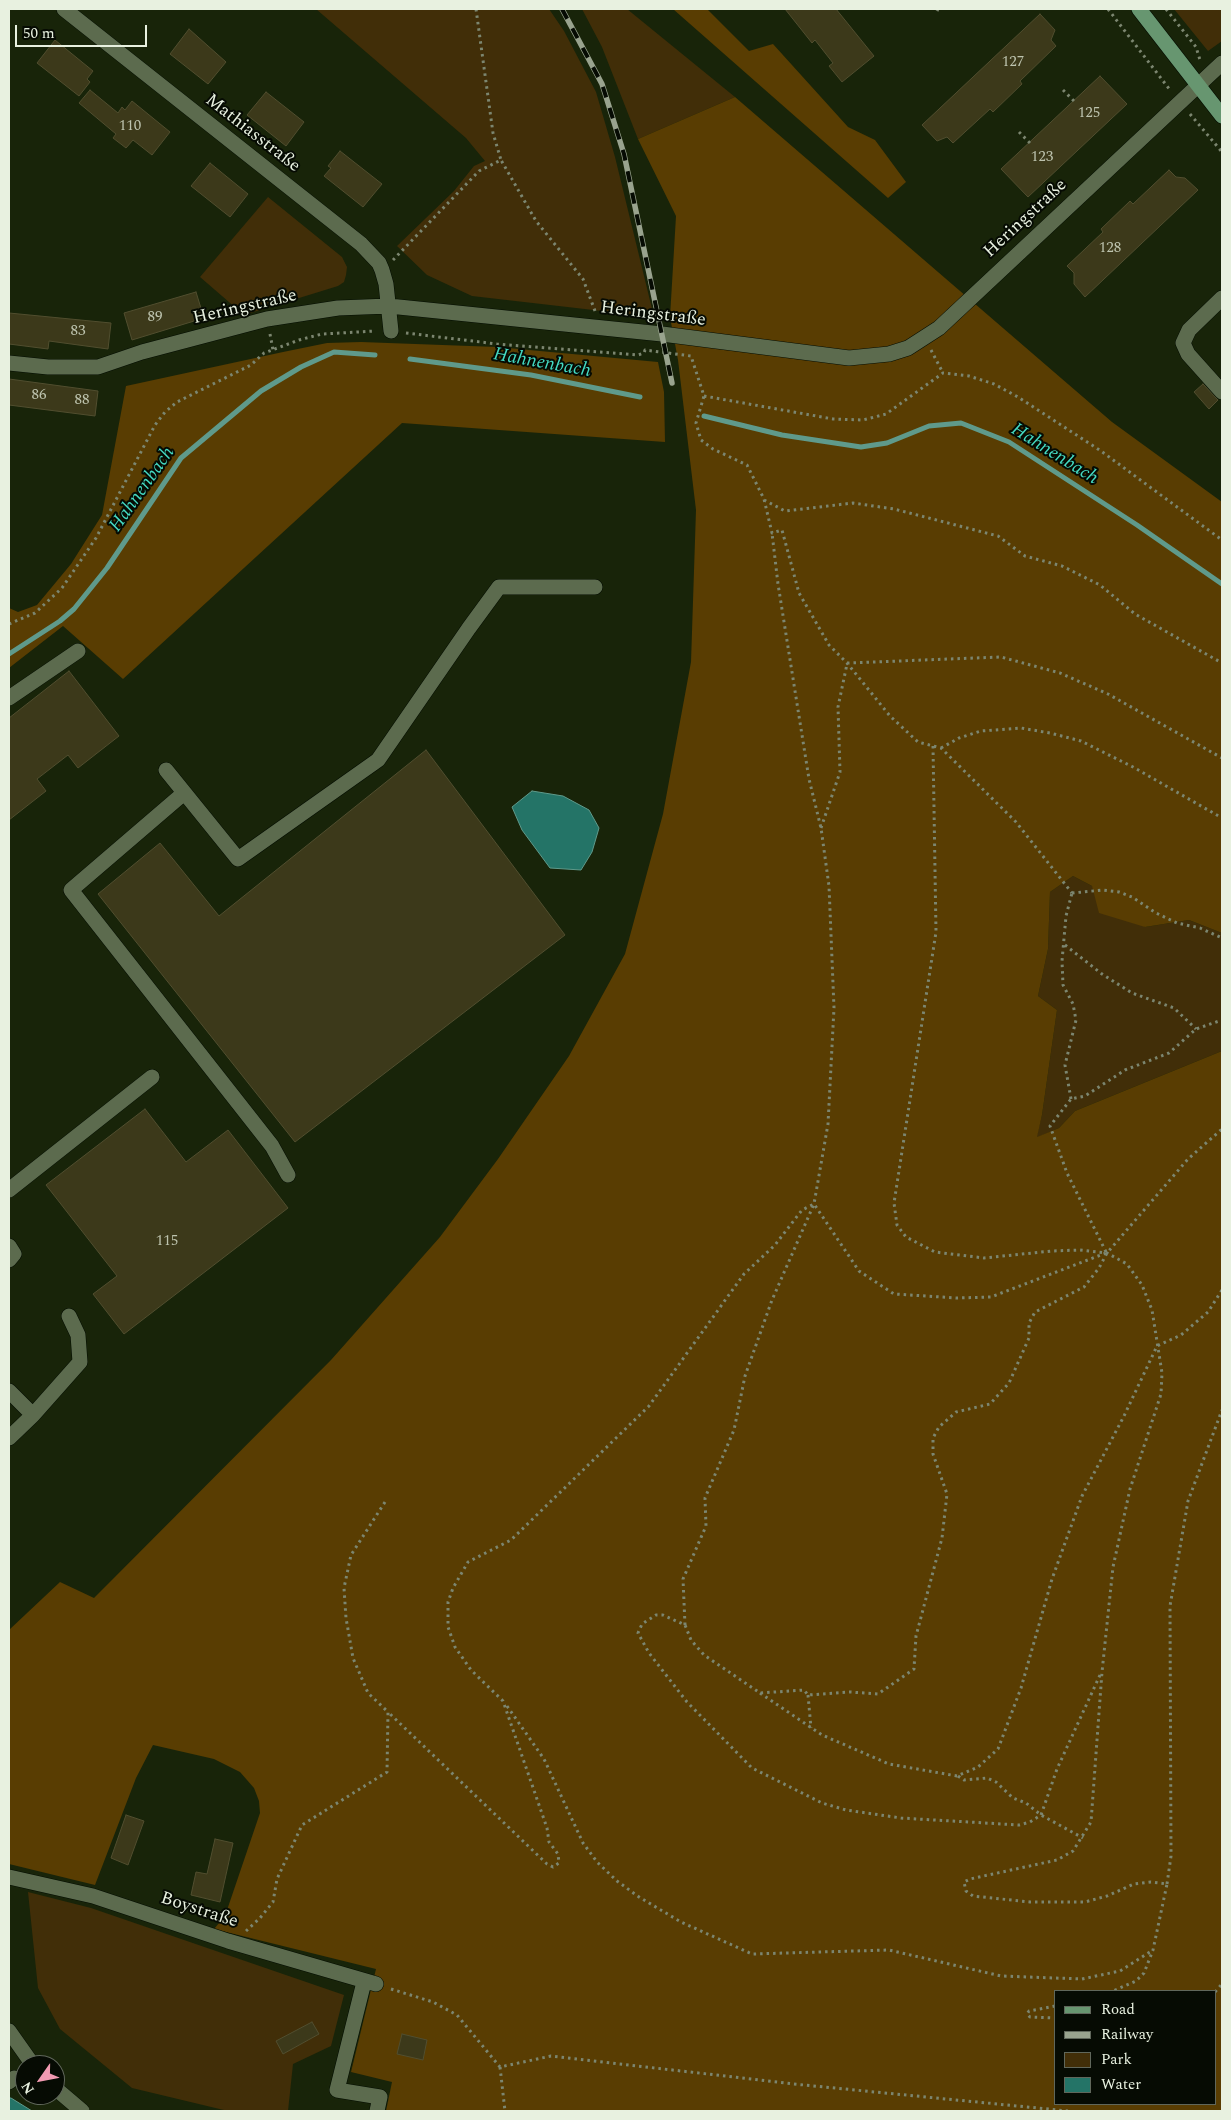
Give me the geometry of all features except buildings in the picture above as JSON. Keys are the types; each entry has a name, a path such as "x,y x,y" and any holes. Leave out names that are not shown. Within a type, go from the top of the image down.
{"main road":[{"path":"1139,9 1222,116"}],"street":[{"name":"Mathiasstraße","path":"64,9 361,244 379,263 382,270 389,306 391,331"},
{"name":"Heringstraße","path":"9,363 48,367 98,367 142,352 267,319 338,308 389,306 596,327 849,358 870,358 908,348 939,328 1222,63"},
{"path":"1222,298 1189,330 1183,342 1188,354 1222,392"},
{"path":"166,770 238,859 378,760 499,587 594,587"},
{"path":"9,698 78,651"},
{"path":"184,793 72,890 272,1146 288,1175"},
{"path":"9,1190 152,1077"},
{"path":"9,1246 14,1254 9,1260"},
{"path":"9,1438 80,1362 78,1336 68,1316"},
{"path":"9,1391 33,1414"},
{"name":"Boystraße","path":"9,1877 93,1896 228,1941 370,1983"},
{"path":"370,1983 337,2090 380,2098 377,2111"},
{"path":"9,2031 26,2055"},
{"path":"65,2097 82,2111"}],"path":[{"path":"476,9 493,133 501,160 536,221 583,279 594,304 596,327"},
{"path":"1108,9 1155,73 1222,152"},
{"path":"1166,9 1196,47 1199,58 1210,75"},
{"path":"1063,90 1076,103"},
{"path":"1019,132 1032,145"},
{"path":"382,270 479,171 501,160"},
{"path":"9,624 35,613 52,600 62,588 96,538 155,426 165,412 177,402 251,365 264,353 299,340 322,334 370,332"},
{"path":"414,333 497,344 638,355 644,353 645,350 691,356 704,396 696,424 701,440 713,449 747,466 764,499 772,533 809,779 821,828 829,886 834,1008 828,1124 814,1204 772,1300 745,1376 734,1430 705,1498 706,1526 683,1579 685,1625 691,1640 704,1655 811,1728 842,1745 889,1764 957,1776 964,1780 987,1778 996,1782 1013,1798 1026,1803 1041,1815 1083,1838"},
{"path":"935,356 943,374"},
{"path":"704,396 833,419 863,420 886,414 943,374 969,376 985,381 1018,397 1101,451 1222,540"},
{"path":"764,499 785,510 853,503 894,509 998,536 1025,556 1062,566 1100,585 1135,614 1222,663"},
{"path":"772,533 782,530 799,592 829,645 847,663 890,716 918,742 941,748 1016,822 1072,893"},
{"path":"847,663 1001,657 1060,673 1108,694 1222,758"},
{"path":"821,828 840,772 838,707 847,663"},
{"path":"941,748 959,738 981,731 1021,728 1050,732 1081,741 1133,767 1222,818"},
{"path":"933,746 936,932 894,1203 897,1225 906,1237 935,1252 968,1257 1002,1257 1052,1251 1107,1253 1127,1264 1142,1285 1152,1310 1162,1373 1161,1394 1130,1489 1113,1568 1102,1672 1091,1822 1074,1852 1057,1860 970,1878 964,1882 966,1891 973,1896 1030,1902 1084,1902 1107,1896 1134,1884 1151,1882 1167,1884"},
{"path":"1072,893 1104,890 1119,892 1132,897 1156,913 1177,923 1200,928 1222,938"},
{"path":"1071,1099 1064,1065 1076,1020 1073,1004 1063,985 1062,961 1065,945 1066,916 1072,893"},
{"path":"1065,945 1102,974 1132,993 1174,1008 1196,1029"},
{"path":"1107,1253 1067,1174 1050,1126 1071,1099 1085,1096 1125,1070 1169,1053 1196,1029 1222,1020"},
{"path":"808,1695 850,1692 878,1694 914,1669 916,1636 942,1538 947,1494 933,1454 933,1438 939,1427 956,1412 990,1404 1009,1383 1029,1338 1028,1324 1035,1312 1084,1287 1099,1268 1107,1253 1188,1159 1222,1129"},
{"path":"814,1204 859,1271 894,1294 957,1298 991,1297 1107,1253"},
{"path":"814,1204 802,1210 775,1245 744,1274 650,1406 511,1540 468,1562 448,1602 448,1627 455,1647 471,1670 504,1701 544,1759 584,1843 597,1862 617,1881 656,1907 698,1931 752,1954 889,1950 1001,1976 1082,1979 1120,1971 1154,1950"},
{"path":"957,1776 978,1767 998,1749 1021,1688 1052,1579 1082,1496 1124,1416 1157,1346 1181,1335 1208,1312 1222,1290"},
{"path":"1116,1990 1136,1982 1144,1973 1154,1950 1167,1884 1171,1856 1170,1606 1188,1501 1222,1410"},
{"path":"385,1502 351,1555 344,1588 346,1618 353,1658 368,1693 547,1864 556,1866 560,1860 549,1842 547,1828 504,1701"},
{"path":"685,1625 663,1615 656,1615 642,1624 638,1633 649,1654 687,1702 752,1768 822,1803 846,1810 901,1818 1019,1825 1030,1822 1041,1815 1057,1770 1102,1672"},
{"path":"760,1693 804,1690 808,1695 811,1728"},
{"path":"228,1941 245,1931 260,1918 273,1902 276,1879 302,1825 387,1772 388,1712"},
{"path":"370,1983 433,2002 457,2015 500,2067 505,2111"},
{"path":"1054,2006 1029,2011 1027,2014 1030,2017 1054,2018"},
{"path":"500,2067 551,2056 794,2084 1068,2111"}],"green space":[{"path":"316,9 549,9 564,31 596,92 615,157 654,317 472,296 427,275 397,246 454,191 474,166 485,161 466,138"},
{"path":"582,9 627,9 735,97 638,139 602,47"},
{"path":"1174,9 1222,9 1222,41 1208,51"},
{"path":"268,197 342,257 347,267 346,275 344,282 338,286 244,315 200,277"},
{"path":"1073,876 1092,886 1145,927 1189,920 1222,933 1222,1051 1075,1111 1059,1128 1036,1138 1042,1115 1057,1010 1038,996 1048,949 1050,892"},
{"path":"28,1892 91,1908 344,1995 331,2046 293,2064 288,2111 228,2111 132,2088 60,2029 38,1988"}],"shaded area":[{"path":"673,9 707,9 749,51 773,44 848,127 875,140 906,182 888,198"},
{"path":"735,97 1112,422 1222,502 1222,933 1189,920 1145,927 1099,913 1092,886 1073,876 1050,892 1048,949 1038,996 1057,1010 1042,1115 1037,1137 1059,1128 1075,1111 1222,1051 1222,2111 386,2111 392,2082 351,2072 376,1969 214,1929 225,1916 260,1813 259,1801 254,1788 240,1772 214,1759 153,1745 136,1778 95,1885 9,1864 9,1630 60,1582 94,1598 331,1360 440,1237 498,1159 569,1056 625,954 663,814 691,662 696,510 678,360 670,317 676,216 638,139"},
{"path":"361,342 497,347 658,362 664,392 665,442 402,423 123,679 63,626 9,668 9,608 18,612 37,605 71,564 102,515 126,386 327,343"}],"water":[{"path":"532,791 563,796 589,810 599,828 592,852 581,870 550,868 522,830 512,807"},
{"path":"9,2098 15,2100 15,2105 22,2105 32,2111 9,2111"}],"waterway":[{"name":"Hahnenbach","path":"9,654 60,621 74,609 107,568 181,458 261,391 301,367 334,352 375,355"},
{"name":"Hahnenbach","path":"410,359 531,375 640,397"},
{"name":"Hahnenbach","path":"704,416 782,435 861,447 887,443 929,426 961,423 1009,442 1137,525 1222,584"}],"railway":[{"path":"562,9 602,84 624,154 672,383"}]}
